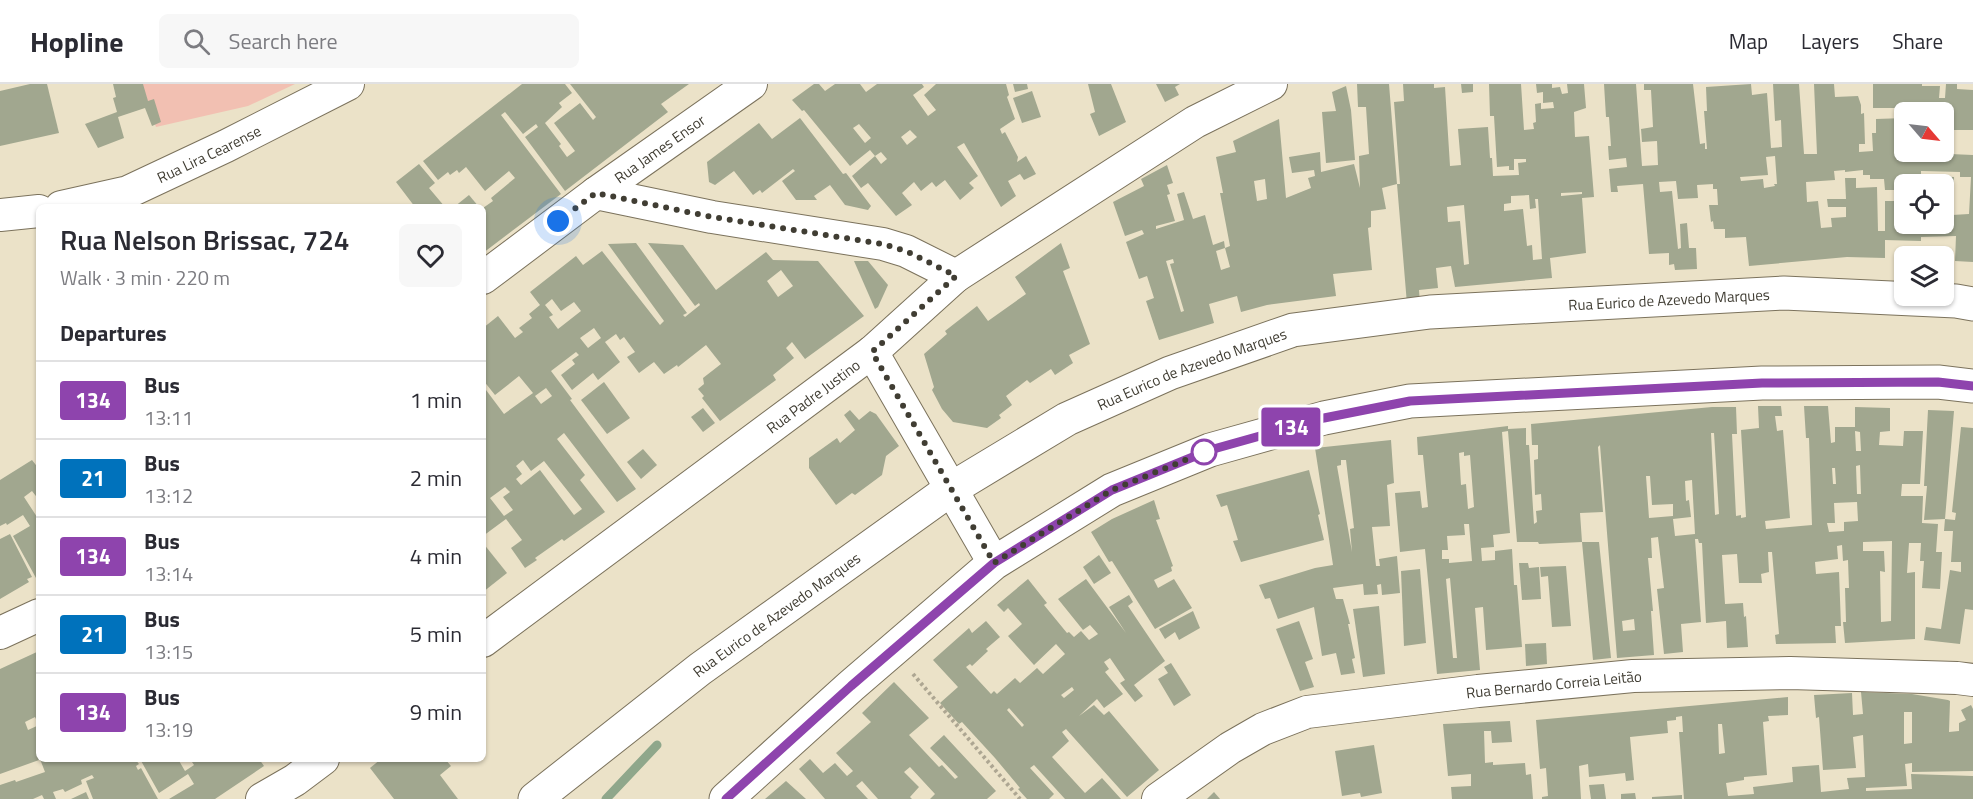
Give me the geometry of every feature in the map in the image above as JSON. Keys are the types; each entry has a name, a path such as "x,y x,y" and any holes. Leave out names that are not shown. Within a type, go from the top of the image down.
{"street":[{"name":"Rua Lira Cearense","path":"74,204 128,192 226,146 348,84"},
{"name":"Rua James Ensor","path":"486,276 596,193 751,84"},
{"name":"Rua Padre Justino","path":"486,639 872,352 956,276 1195,122 1271,84"},
{"path":"596,193 712,217 883,244 906,251 956,276"},
{"path":"0,214 36,211"},
{"name":"Rua Eurico de Azevedo Marques","path":"535,799 700,669 951,489 1067,419 1170,372 1293,330 1430,312 1784,293 1956,301 1973,304"},
{"path":"872,352 994,563"},
{"path":"726,799 994,563 1112,490 1210,450 1324,418 1400,403 1762,383 1938,382 1973,386"},
{"path":"0,633 36,616"},
{"name":"Rua Bernardo Correia Leitão","path":"1158,799 1230,747 1263,729 1306,712 1478,691 1633,676 1790,673 1973,680"},
{"path":"262,799 295,780 319,762"}],"path":[{"path":"893,650 1020,799"}],"shaded area":[{"path":"142,84 295,84 248,106 156,127"}],"building":[{"path":"30,84 47,84 59,133 0,146 0,91"},
{"path":"113,84 143,84 148,101 154,99 161,122 152,126 145,108 118,117 124,138 98,148 85,124 117,112 113,98 116,97"},
{"path":"522,84 565,84 572,93 559,103 562,107 545,123 561,144 559,146 567,157 575,151 554,123 580,103 593,120 596,117 570,84 689,84 661,104 668,112 565,191 525,137 538,127 536,124 523,134 505,112 501,115 561,194 486,251 486,206 493,201 491,198 515,178 509,171 485,191 466,167 459,173 457,170 450,175 448,172 438,180 423,161"},
{"path":"814,84 819,84 825,91 835,84 860,84 866,92 877,84 922,84 924,87 913,95 928,116 936,110 924,95 936,84 1006,84 1009,95 1007,97 1015,119 1000,129 1002,134 1005,132 1018,157 1017,162 1026,156 1036,174 1024,180 1020,174 1008,181 1016,196 1001,207 964,143 957,147 978,176 969,183 974,188 960,200 945,180 936,187 932,182 921,191 914,182 902,193 912,205 896,216 868,183 861,188 852,176 875,156 870,150 850,166 804,110 802,111 792,100","holes":["859,124 871,138 865,143 853,128","910,130 917,137 907,145 901,137","881,152 887,159 881,164 875,156"]},
{"path":"1013,84 1027,84 1028,89 1015,92"},
{"path":"1088,84 1111,84 1126,122 1099,136 1090,114 1095,112"},
{"path":"1156,84 1180,84 1175,87 1179,95 1165,102"},
{"path":"1357,84 1389,84 1397,184 1382,188 1386,209 1371,211 1371,227 1368,228 1372,270 1333,274 1336,296 1267,305 1241,312 1237,296 1209,304 1214,323 1159,340 1146,301 1154,298 1147,276 1139,279 1126,242 1144,234 1142,230 1125,236 1113,202 1144,186 1141,179 1167,165 1173,183 1167,185 1170,194 1167,195 1175,221 1156,226 1156,229 1184,220 1177,194 1184,192 1193,219 1205,215 1213,245 1224,241 1225,248 1230,246 1216,157 1236,152 1233,141 1279,119 1286,198 1311,188 1308,178 1315,176 1314,170 1292,173 1289,157 1320,152 1321,172 1354,164 1360,188 1359,156 1369,154 1366,107 1358,107","holes":["1265,179 1267,199 1257,201 1254,181","1225,248 1230,267 1221,270 1216,251","1173,259 1174,263 1170,264 1184,311 1181,312 1166,261"]},
{"path":"1403,84 1434,84 1434,88 1445,87 1450,166 1461,165 1458,129 1488,127 1493,176 1519,175 1518,163 1526,162 1526,159 1514,159 1514,170 1509,170 1509,166 1497,167 1494,116 1490,116 1489,84 1521,84 1524,130 1534,129 1535,104 1541,103 1541,109 1554,108 1553,102 1543,103 1543,92 1537,93 1536,84 1552,84 1552,88 1560,87 1562,94 1568,93 1567,84 1584,84 1586,108 1574,112 1575,137 1589,136 1594,197 1582,198 1586,253 1550,258 1552,278 1455,287 1451,266 1436,268 1438,288 1419,290 1420,304 1407,304 1397,184 1400,184 1394,102 1404,101","holes":["1582,192 1582,194 1561,196 1561,193","1529,195 1530,209 1536,208 1535,199 1538,199 1542,259 1533,260 1532,245 1527,246 1523,209 1504,211 1504,204 1511,203 1511,196","1464,205 1469,264 1464,265 1460,221 1448,222 1447,207"]},
{"path":"1461,84 1473,84 1473,92 1462,93"},
{"path":"1604,84 1636,84 1642,166 1658,165 1657,141 1642,142 1641,129 1653,127 1651,90 1644,90 1644,84 1693,84 1700,144 1705,143 1705,149 1707,149 1704,111 1707,111 1706,87 1751,84 1752,95 1767,93 1771,148 1782,147 1781,120 1775,121 1773,84 1799,84 1804,154 1817,154 1814,84 1834,84 1835,97 1858,96 1861,114 1864,113 1865,144 1859,144 1859,152 1873,151 1872,133 1876,133 1876,119 1894,118 1894,162 1954,162 1954,154 1973,155 1973,262 1955,261 1956,236 1921,237 1921,241 1885,240 1885,258 1847,257 1749,266 1746,237 1725,238 1725,229 1714,229 1709,205 1718,205 1717,189 1713,189 1713,184 1697,185 1698,198 1678,199 1676,181 1659,182 1660,192 1672,191 1678,249 1681,248 1680,224 1687,223 1689,248 1696,248 1697,269 1675,270 1674,264 1669,265 1669,253 1649,254 1643,184 1617,186 1618,192 1611,192 1609,169 1627,167 1626,158 1609,160 1608,146 1611,146 1609,117 1606,117","holes":["1775,156 1777,184 1774,184 1775,186 1764,188 1763,179 1741,181 1740,177 1768,175 1766,157"]},
{"path":"1873,84 1940,86 1939,98 1945,98 1946,84 1957,84 1957,89 1973,90 1973,130 1954,130 1954,102 1894,102 1894,108 1873,108"},
{"path":"1346,86 1351,110 1355,160 1326,163 1322,112 1336,111 1332,92"},
{"path":"1032,91 1041,117 1022,123 1013,98"},
{"path":"800,118 871,206 868,210 845,205 830,185 814,196 817,200 796,200 782,181 795,171 793,169 762,193 760,190 753,195 734,171 715,185 709,182 707,162 759,123 772,139"},
{"path":"419,164 435,183 429,188 442,204 413,204 396,182"},
{"path":"469,195 476,204 458,204"},
{"path":"636,243 687,313 683,315 685,317 700,305 699,303 695,306 648,243 683,245 716,290 766,252 773,260 818,261 864,316 805,359 792,342 786,348 794,358 773,375 776,380 720,421 702,398 704,396 698,389 704,384 703,378 721,364 706,345 678,367 677,365 664,374 654,362 639,373 627,357 635,352 624,337 620,340 616,334 605,342 620,362 598,380 593,373 572,390 561,375 575,364 572,360 579,355 576,352 551,371 636,489 617,502 564,433 557,439 585,475 580,480 605,512 564,541 562,539 525,568 511,548 522,540 506,519 486,534 486,390 504,414 533,393 519,376 495,395 486,384 486,326 498,316 515,338 523,332 519,328 532,318 529,314 540,305 530,292 576,256 583,265 602,251 660,325 664,321 608,244","holes":["781,270 793,286 778,297 767,281","552,299 561,311 574,302 581,311 558,329 549,317 553,315 545,305","594,328 601,338 588,348 580,338","546,388 552,396 541,404 535,396","523,460 531,471 544,461 582,509 574,515 540,470 521,485 516,479 522,474 516,466","505,487 510,492 503,497 513,510 504,516 490,498"]},
{"path":"1061,243 1070,268 1063,271 1090,344 1069,355 1073,363 1055,375 1051,369 1030,383 1027,380 1006,396 1012,405 999,415 1001,418 987,428 953,422 942,409 932,390 934,387 924,354 947,334 945,331 977,306 988,321 1026,294 1015,277"},
{"path":"854,261 868,261 888,285 875,309"},
{"path":"604,382 630,418 607,434 581,400"},
{"path":"1758,406 1781,406 1782,416 1775,416 1777,431 1783,430 1790,518 1765,521 1766,529 1812,525 1809,438 1806,438 1804,406 1828,406 1831,443 1835,442 1835,427 1855,427 1855,407 1890,408 1890,431 1880,432 1879,445 1903,446 1904,431 1923,431 1920,484 1902,484 1901,496 1923,496 1922,523 1938,524 1936,552 1942,552 1940,589 1922,588 1924,561 1920,561 1921,543 1909,543 1907,573 1915,572 1915,639 1845,643 1843,622 1846,622 1845,588 1849,588 1848,560 1843,561 1842,545 1837,546 1838,559 1815,562 1816,574 1839,572 1841,626 1835,626 1836,643 1776,644 1775,635 1779,634 1772,552 1768,552 1769,572 1761,574 1762,583 1739,583 1737,554 1722,555 1725,604 1743,603 1748,647 1727,648 1726,621 1706,623 1702,543 1695,539 1701,622 1681,624 1683,652 1664,654 1657,589 1664,588 1658,537 1651,538 1652,558 1648,558 1654,655 1617,658 1600,445 1598,447 1603,512 1580,513 1582,542 1539,544 1538,542 1517,542 1508,431 1502,432 1510,533 1493,535 1494,547 1481,548 1482,561 1495,560 1495,551 1512,549 1522,647 1486,650 1483,607 1475,608 1480,670 1437,674 1425,549 1400,552 1395,493 1420,491 1422,508 1428,507 1423,455 1418,455 1417,437 1508,426 1508,429 1526,428 1534,524 1537,522 1536,511 1542,510 1541,494 1535,495 1534,460 1538,459 1538,445 1532,445 1531,424 1712,407 1736,407 1737,434 1732,434 1736,516 1741,515 1741,518 1746,517 1741,430 1759,428","holes":["1855,431 1860,432 1861,451 1856,451","1711,433 1714,433 1719,514 1715,515","1464,452 1464,456 1470,455 1474,507 1468,509 1466,484 1461,485 1459,453","1860,465 1861,494 1857,494 1856,466","1832,468 1835,468 1836,484 1833,484","1646,476 1650,476 1652,505 1673,504 1673,516 1649,518","1692,480 1695,534 1675,536 1673,519 1691,517 1689,500 1686,501 1685,481","1857,502 1858,521 1844,522 1844,531 1829,532 1827,523 1835,523 1834,503","1464,524 1469,524 1472,561 1449,563 1449,559 1442,559 1442,550 1448,550 1447,536 1465,535","1892,541 1891,621 1881,622 1880,571 1885,572 1884,551 1863,551 1863,542","1450,578 1457,658 1453,658 1446,579","1634,619 1635,630 1623,631 1622,621"]},
{"path":"703,408 715,423 703,432 691,417"},
{"path":"850,410 859,420 870,411 876,414 899,446 886,456 882,475 855,495 852,493 836,505 809,468 809,458 837,438 840,443 855,430 844,415"},
{"path":"1928,410 1954,411 1945,519 1924,520"},
{"path":"1961,427 1973,428 1973,610 1965,609 1960,644 1924,640 1926,627 1941,629 1950,570 1961,572 1961,562 1951,562 1953,531 1944,531 1945,519 1955,520 1956,513 1952,512"},
{"path":"1391,440 1394,483 1387,485 1390,526 1372,527 1376,566 1380,566 1379,559 1397,556 1400,593 1382,595 1381,584 1377,585 1378,594 1364,595 1363,584 1333,588 1336,599 1343,599 1350,624 1348,624 1355,658 1352,659 1355,673 1341,675 1336,653 1322,656 1314,607 1278,619 1270,598 1265,599 1259,585 1315,568 1333,565 1315,448","holes":["1341,460 1346,460 1354,528 1350,529 1352,552 1337,466 1341,465"]},
{"path":"643,449 657,465 641,479 627,462"},
{"path":"32,460 36,465 36,496 32,491 24,497 36,515 36,578 13,536 30,526 23,515 7,525 6,523 0,526 0,480"},
{"path":"1309,470 1324,540 1241,562 1233,541 1238,540 1227,505 1221,507 1216,495"},
{"path":"1154,500 1160,519 1156,520 1173,566 1172,571 1154,580 1158,588 1174,579 1192,608 1155,629 1091,532 1112,519"},
{"path":"10,534 32,577 27,579 29,582 0,599 0,539"},
{"path":"1582,542 1599,542 1611,658 1593,660"},
{"path":"486,547 507,573 486,590"},
{"path":"1099,555 1111,573 1094,584 1083,567"},
{"path":"1519,563 1528,563 1529,568 1539,567 1541,599 1522,600"},
{"path":"1566,566 1571,626 1552,627 1548,576 1541,577 1540,567"},
{"path":"1420,569 1426,643 1404,646 1401,571"},
{"path":"1028,579 1047,603 1044,605 1067,633 1069,632 1074,637 1081,631 1089,640 1098,634 1090,625 1083,630 1058,599 1086,579 1126,633 1109,607 1129,595 1133,602 1128,606 1165,661 1134,685 1143,696 1135,702 1120,683 1125,680 1110,658 1104,662 1109,669 1105,672 1123,694 1104,708 1097,699 1079,716 1094,705 1104,715 1109,711 1159,770 1127,797 1066,729 1062,732 1069,741 1052,757 1085,793 1102,778 1121,799 1065,799 1034,765 1030,768 1054,794 1049,799 1027,799 995,758 962,722 959,724 940,703 958,687 933,660 969,628 972,633 986,621 1000,637 972,666 970,664 966,667 991,694 994,691 997,694 1015,678 1020,683 1037,668 1043,674 1065,654 1056,644 1034,665 1008,636 1022,624 1008,608 1004,612 997,605","holes":["1072,687 1074,690 1064,698 1061,695","1009,708 1024,725 1022,727 1007,710"]},
{"path":"1379,606 1385,674 1363,677 1353,609"},
{"path":"1193,611 1200,628 1179,640 1175,632 1165,639 1159,629"},
{"path":"1299,621 1313,659 1305,662 1314,687 1300,691 1276,629"},
{"path":"1546,643 1547,664 1526,666 1525,644"},
{"path":"36,652 36,719 35,717 25,722 28,730 36,726 36,761 0,774 0,669"},
{"path":"1171,663 1191,695 1174,706 1158,679 1168,673 1164,667"},
{"path":"894,682 929,718 909,735 939,767 942,765 955,779 958,777 930,748 944,735 996,791 987,799 930,799 935,794 910,767 904,772 919,787 910,797 912,799 878,799 862,781 856,786 868,799 825,799 799,769 810,759 823,773 835,763 847,776 853,771 836,753 871,722 862,713"},
{"path":"1861,692 1912,694 1948,700 1950,701 1949,732 1959,731 1959,723 1966,720 1961,710 1971,705 1973,709 1973,771 1912,772 1912,763 1905,764 1907,786 1866,788 1866,791 1912,789 1911,774 1973,776 1973,799 1684,799 1679,732 1683,732 1682,716 1676,717 1676,720 1667,721 1668,733 1630,737 1634,780 1626,781 1625,773 1589,777 1588,764 1579,766 1581,799 1542,799 1548,796 1546,768 1540,769 1536,720 1788,697 1788,715 1768,716 1769,721 1763,722 1767,775 1744,777 1744,780 1726,783 1728,796 1754,794 1753,787 1793,782 1792,767 1819,765 1821,792 1849,789 1847,778 1865,777 1863,735 1853,737 1856,768 1823,770 1819,717 1816,718 1814,695 1852,693 1853,715 1863,714","holes":["1904,712 1912,712 1912,743 1904,744","1718,724 1722,724 1725,753 1719,754"]},
{"path":"1510,721 1512,742 1492,743 1491,731 1484,731 1485,763 1493,762 1493,765 1525,763 1526,775 1531,774 1533,799 1452,799 1451,787 1471,786 1471,774 1448,776 1443,724"},
{"path":"1374,745 1382,793 1361,797 1360,793 1342,796 1335,751"},
{"path":"41,762 137,762 138,770 141,768 158,799 93,799 86,781 94,778 92,775 81,780 82,784 65,792 63,789 53,792 56,799 44,799 42,795 33,799 0,799 0,785 45,772"},
{"path":"142,762 180,762 185,771 194,765 192,762 261,762 264,766 215,799 169,799 194,784 188,774 159,793"},
{"path":"377,762 448,762 451,766 440,775 458,799 394,799 370,768"},
{"path":"786,781 806,799 765,799"},
{"path":"1604,784 1606,799 1591,799 1589,785"},
{"path":"86,792 89,799 71,799"},
{"path":"1214,792 1220,799 1207,799"},
{"path":"1635,793 1636,799 1621,799 1621,794"},
{"path":"1682,795 1682,799 1652,799 1652,797"}],"waterway":[{"path":"606,799 657,745"}],"bus line":[{"name":"134","path":"726,799 851,686 994,563 1112,490 1210,450 1324,418 1410,401 1762,383 1938,382 1973,386"}],"route":[{"path":"558,221 596,193 712,217 857,238 906,251 956,276 872,352 994,563 1112,490 1210,450 1204,452"}]}
